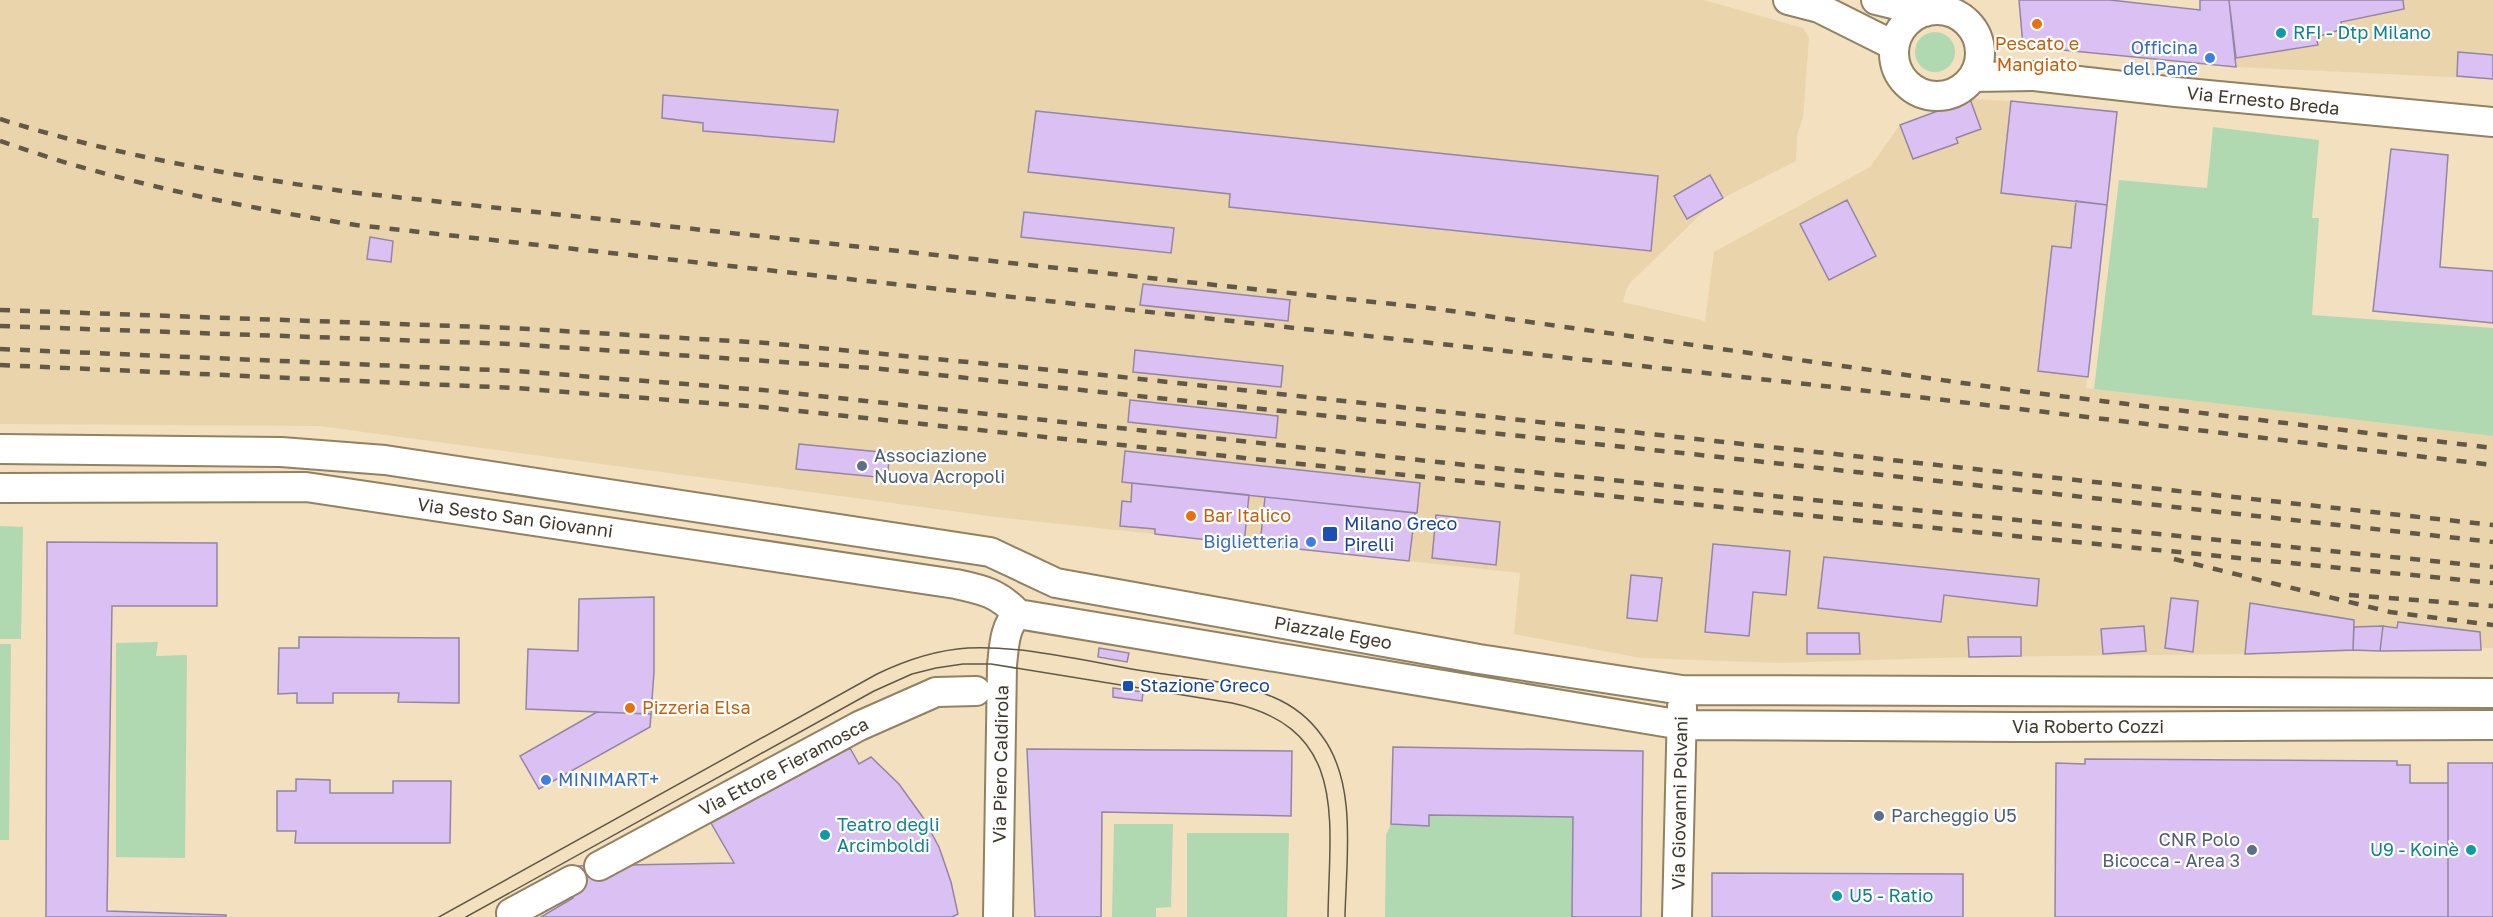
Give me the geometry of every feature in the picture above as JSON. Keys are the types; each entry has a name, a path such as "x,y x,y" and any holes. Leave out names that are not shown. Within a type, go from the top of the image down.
{"street":[{"path":"1788,0 1819,8 1893,45 1904,27 1924,12"},
{"name":"Via Ernesto Breda","path":"1876,0 1924,12 1943,10 1971,19 2034,76"},
{"path":"1971,19 1980,60 1973,78"},
{"name":"Via Ernesto Breda","path":"1893,45 1893,56 1899,76 1905,83 1922,92 1939,95 1947,94 1973,78 2034,76 2493,122"},
{"name":"Via Sesto San Giovanni","path":"0,448 281,452 385,460 990,552"},
{"name":"Via Sesto San Giovanni","path":"0,488 306,487 956,584 989,592 1006,601 1018,614"},
{"name":"Piazzale Egeo","path":"990,552 1056,583 1479,659 1682,690"},
{"name":"Piazzale Egeo","path":"1018,614 1682,725"},
{"name":"Via Piero Caldirola","path":"998,917 1002,665 1006,636 1012,619 1018,614"},
{"name":"Via Roberto Cozzi","path":"1682,690 2493,693"},
{"name":"Via Giovanni Polvani","path":"1677,917 1682,690"},
{"name":"Via Ettore Fieramosca","path":"599,866 859,726 936,692 976,691"},
{"name":"Via Roberto Cozzi","path":"1682,725 1993,727 2493,725"},
{"path":"511,913 572,880"}],"shaded area":[{"path":"0,0 1704,0 1803,28 1809,38 1803,118 1797,135 1796,161 1723,198 1705,210 1630,283 1623,302 1705,321 1714,252 1870,167 1900,125 1970,99 2117,112 2086,388 2493,436 2493,648 1969,657 1779,663 1641,658 1514,634 1520,573 996,517 319,426 0,424"},
{"path":"2229,0 2493,0 2493,79 2236,67"}],"green space":[{"path":"1935,32 1943,33 1949,38 1954,44 1954,60 1949,66 1943,71 1935,72 1927,71 1921,66 1916,60 1915,52 1916,44 1921,38 1927,33"},
{"path":"2213,127 2319,140 2312,218 2319,218 2312,315 2493,328 2493,436 2094,389 2119,180 2207,188"},
{"path":"0,526 23,527 21,639 0,639"},
{"path":"158,642 156,656 187,655 185,858 116,857 116,643"},
{"path":"0,644 11,644 9,840 0,840"},
{"path":"1429,815 1573,817 1572,917 1385,917 1386,835 1391,824 1429,826"},
{"path":"1114,824 1173,824 1171,907 1156,908 1156,917 1112,917"},
{"path":"1187,833 1289,833 1287,917 1187,917"}],"building":[{"path":"2019,0 2110,0 2200,10 2200,0 2229,0 2236,67 2023,46"},
{"name":"RFI - Dtp Milano","path":"2229,0 2403,0 2404,9 2341,22 2343,29 2316,37 2318,45 2236,58"},
{"path":"2458,52 2493,55 2493,79 2457,76"},
{"path":"663,95 838,110 834,142 703,131 703,123 662,118"},
{"path":"1970,99 1981,129 1956,138 1958,143 1913,159 1900,125"},
{"path":"2011,101 2117,112 2107,205 2001,193"},
{"path":"1036,111 1658,176 1651,251 1229,207 1230,194 1028,172"},
{"path":"2391,149 2448,155 2440,267 2493,271 2493,323 2373,311"},
{"path":"1710,175 1723,198 1687,219 1674,196"},
{"path":"1847,200 1876,256 1829,280 1800,224"},
{"path":"2076,201 2107,205 2088,377 2038,371 2052,246 2071,248"},
{"path":"1024,212 1174,228 1171,253 1021,237"},
{"path":"370,237 393,241 391,262 367,259"},
{"path":"1143,284 1290,300 1288,321 1140,305"},
{"path":"1135,350 1283,366 1281,387 1133,372"},
{"path":"1130,400 1278,416 1276,438 1128,422"},
{"path":"799,444 890,453 887,478 796,469"},
{"path":"1125,451 1420,483 1417,513 1122,482"},
{"path":"1132,483 1249,495 1244,544 1155,534 1155,529 1120,526 1122,501 1131,502"},
{"path":"1265,497 1415,513 1409,561 1260,545"},
{"path":"1436,515 1500,522 1496,565 1432,558"},
{"path":"47,542 217,543 217,606 112,606 107,911 226,915 226,917 46,917"},
{"path":"1713,544 1790,551 1786,595 1753,592 1749,636 1705,632"},
{"path":"1824,557 2039,579 2037,606 1944,595 1941,622 1818,608"},
{"path":"1631,575 1662,578 1657,621 1627,618"},
{"path":"654,597 654,672 650,727 539,789 520,756 597,712 526,709 528,649 578,651 579,599"},
{"path":"2171,598 2198,601 2193,652 2165,648"},
{"path":"2250,603 2354,620 2353,650 2245,654"},
{"path":"2398,622 2480,632 2481,650 2380,651 2383,626 2397,628"},
{"path":"2144,626 2146,651 2103,654 2101,629"},
{"path":"2383,626 2380,651 2353,650 2354,627"},
{"path":"1807,633 1859,633 1860,654 1807,654"},
{"path":"299,637 459,638 459,703 398,702 399,693 333,693 333,703 297,703 297,693 278,694 279,648 299,648"},
{"path":"1968,637 2021,637 2021,656 1969,657"},
{"path":"1099,648 1129,653 1127,662 1098,657"},
{"path":"1113,688 1143,692 1142,701 1113,697"},
{"path":"597,712 651,714 650,727 539,789 520,756"},
{"path":"1393,747 1643,751 1641,917 1572,917 1573,817 1429,815 1429,826 1391,824"},
{"name":"Teatro degli Arcimboldi","path":"850,748 859,764 871,757 899,784 922,816 939,847 951,882 958,914 952,917 541,917 573,898 572,866 734,863 711,823"},
{"path":"1027,749 1292,751 1291,816 1102,812 1101,917 1035,917"},
{"name":"CNR Polo Bicocca - Area 3","path":"2085,759 2397,761 2397,765 2410,765 2410,783 2448,783 2448,917 2055,917 2056,763 2085,764"},
{"name":"U9 - Koinè","path":"2448,763 2493,763 2493,917 2448,917"},
{"path":"296,779 330,780 330,793 393,793 393,781 451,781 450,843 295,843 296,831 277,831 277,791 296,791"},
{"name":"U5 - Ratio","path":"1712,873 1963,874 1963,917 1712,917"}],"tram line":[{"path":"439,917 877,674 933,653 968,648 1010,649 1056,655 1225,683 1258,691 1287,704 1300,713 1322,736 1333,755 1341,777 1348,847 1345,917"},
{"path":"466,917 874,691 912,674 963,664 991,664 1232,703 1270,716 1297,734 1314,757 1325,784 1330,847 1328,917"}],"railway":[{"path":"0,119 86,143 173,163 349,192 1430,308 2027,392 2493,448"},
{"path":"0,141 69,164 157,187 256,208 356,225 1842,388 2493,465"},
{"path":"0,310 512,328 767,343 1094,374 2493,525"},
{"path":"0,326 512,344 872,368 1710,456 2493,542"},
{"path":"0,349 516,371 763,390 1550,474 2493,567"},
{"path":"0,365 515,388 761,407 1548,490 2493,583"},
{"path":"2174,559 2390,612 2493,625"},
{"path":"2349,595 2493,606"}],"place":[{"name":"Pescato e Mangiato","path":"2037,24"},
{"name":"RFI - Dtp Milano","path":"2281,33"},
{"name":"Officina del Pane","path":"2210,58"},
{"name":"Associazione Nuova Acropoli","path":"862,466"},
{"name":"Bar Italico","path":"1191,516"},
{"name":"Milano Greco Pirelli","path":"1330,534"},
{"name":"Biglietteria","path":"1311,542"},
{"name":"Stazione Greco","path":"1128,686"},
{"name":"Pizzeria Elsa","path":"630,708"},
{"name":"MINIMART+","path":"546,780"},
{"name":"Parcheggio U5","path":"1879,816"},
{"name":"Teatro degli Arcimboldi","path":"825,835"},
{"name":"CNR Polo Bicocca - Area 3","path":"2252,850"},
{"name":"U9 - Koinè","path":"2471,850"},
{"name":"U5 - Ratio","path":"1837,896"}]}
